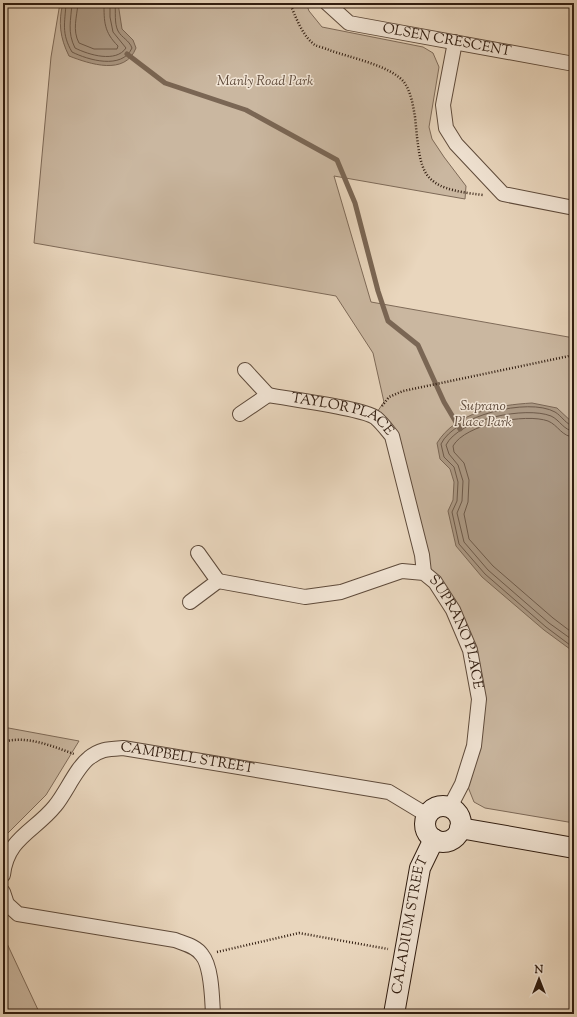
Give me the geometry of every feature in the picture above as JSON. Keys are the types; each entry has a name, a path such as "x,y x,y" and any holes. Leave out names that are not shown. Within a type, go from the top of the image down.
{"street":[{"name":"OLSEN CRESCENT","path":"327,3 349,23 574,64"},
{"path":"455,42 443,105 446,128 456,144 503,194 574,208"},
{"path":"240,414 268,395 245,370"},
{"name":"TAYLOR PLACE","path":"268,395 359,411 375,417 392,436 422,555 424,573"},
{"path":"190,602 218,581 198,553"},
{"name":"SUPRANO PLACE","path":"218,581 305,597 341,592 402,571 424,573 435,582 453,610 470,650 479,699 474,746 462,784 450,807"},
{"name":"CAMPBELL STREET","path":"3,875 4,866 10,850 20,837 55,807 87,759 101,750 123,748 389,792 427,815"},
{"path":"436,807 450,807 459,817 460,828 452,839 446,841 434,839 426,830 425,821 427,815 436,807"},
{"path":"460,828 574,848"},
{"name":"CALADIUM STREET","path":"394,1014 420,868 434,839"},
{"path":"3,892 8,904 18,914 175,940 191,946 203,956 208,971 213,1014"}],"path":[{"path":"290,3 299,24 314,44 391,71 404,83 413,102 423,169 432,182 443,188 466,193 497,196 503,194"},
{"path":"375,417 389,397 404,391 574,355"},
{"path":"3,742 14,739 48,744 87,759"},
{"path":"203,956 299,933 390,949"}],"green space":[{"path":"60,3 306,3 309,11 322,27 423,47 433,53 439,67 429,127 432,139 466,186 465,199 334,176 371,302 574,338 574,823 485,808 474,802 468,787 486,699 431,572 394,435 375,415 384,402 373,353 336,296 34,243 51,57"},
{"path":"3,727 79,741 46,795 3,838"},
{"path":"3,935 40,1014 3,1014"}],"water":[{"path":"63,3 118,3 122,29 133,40 136,48 131,57 116,65 106,66 69,56 62,36 60,23"},
{"path":"532,403 557,408 574,424 574,652 544,630 482,577 456,546 448,511 453,500 454,482 450,469 440,459 437,443 445,432 466,417 479,412 492,408"}],"waterway":[{"path":"127,54 165,83 246,110 337,160 355,203 378,291 388,321 418,345 444,402 460,429"}],"park label":[{"name":"Manly Road Park","path":"265,82"},
{"name":"Suprano Place Park","path":"483,416"}]}
